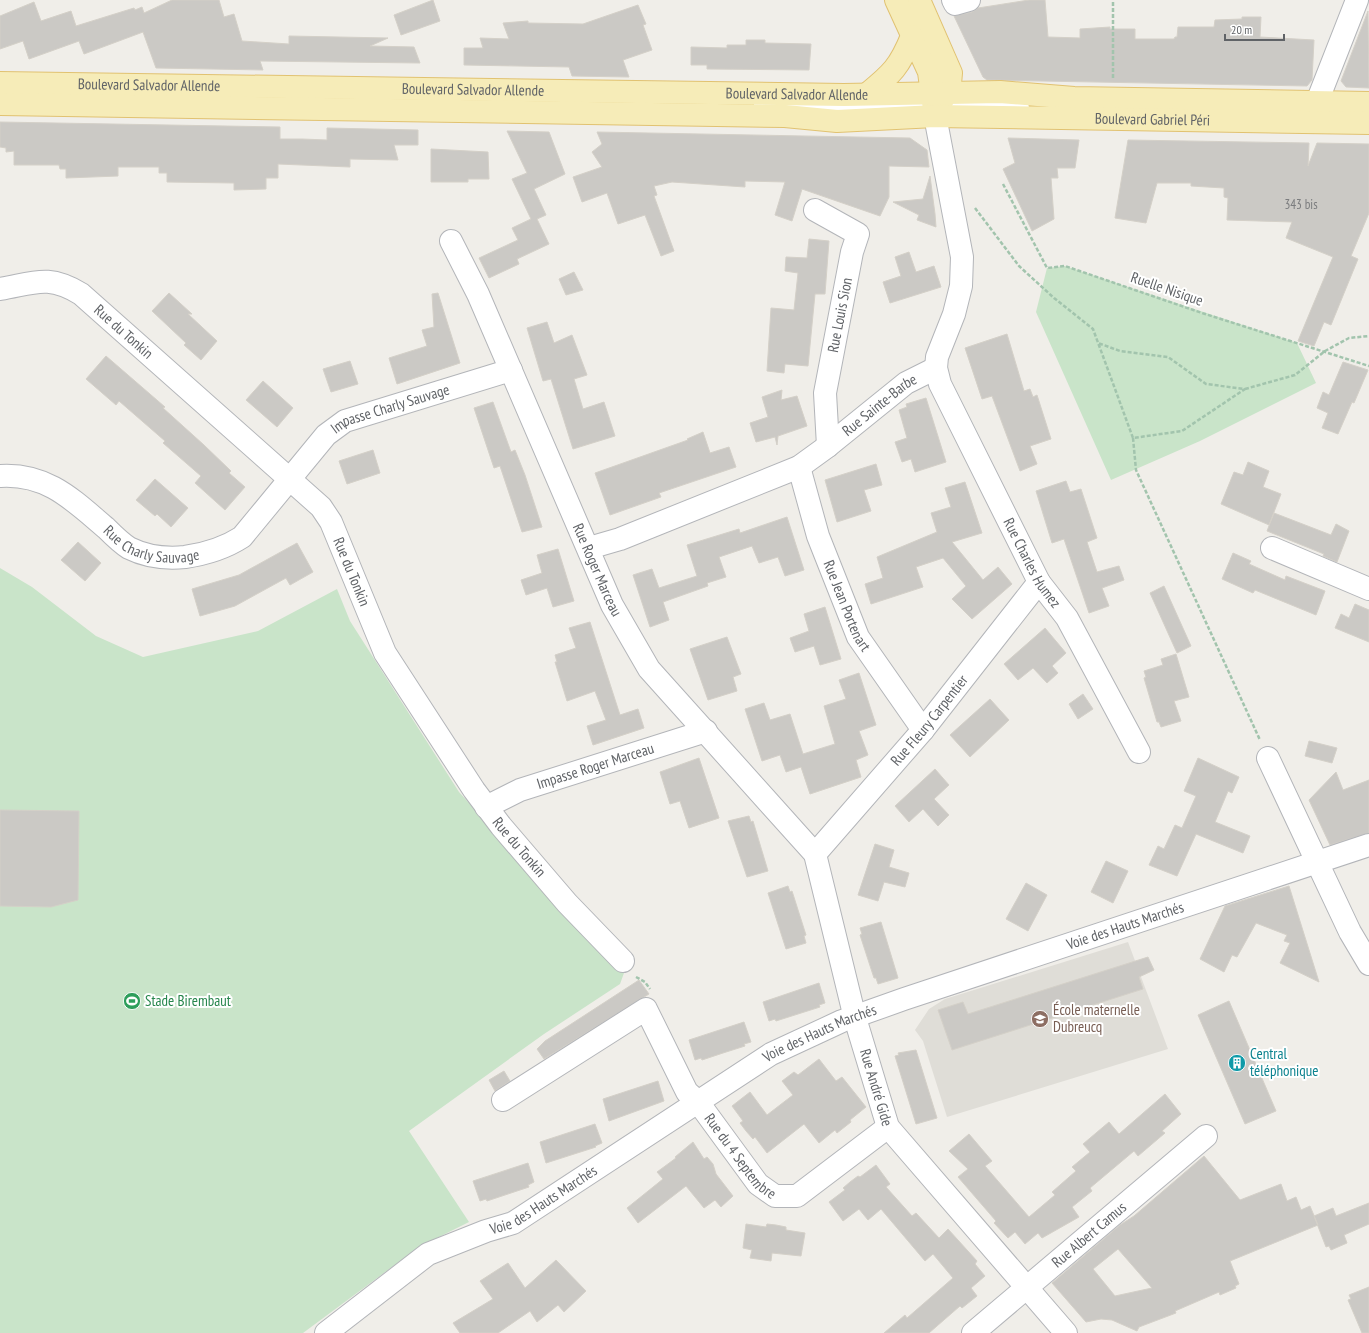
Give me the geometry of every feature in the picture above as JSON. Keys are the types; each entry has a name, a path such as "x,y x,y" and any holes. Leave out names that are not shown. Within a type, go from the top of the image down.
{"main road":[{"path":"896,0 939,95"},
{"path":"919,0 951,73 950,84 939,95 935,116"},
{"path":"867,94 890,76 897,67 904,56 912,36"},
{"name":"Boulevard Salvador Allende","path":"0,83 828,95 939,95"},
{"name":"Boulevard Gabriel Péri","path":"939,95 1021,92 1074,98 1369,103"},
{"name":"Boulevard Salvador Allende","path":"0,104 785,116 837,121 935,116"},
{"name":"Boulevard Gabriel Péri","path":"935,116 1369,123"}],"street":[{"path":"953,0 954,4 969,0"},
{"path":"1316,102 1357,0"},
{"path":"939,95 994,107 1232,111 1259,101"},
{"path":"1303,122 1326,113 1369,114"},
{"name":"Rue Sainte-Barbe","path":"589,548 620,539 799,467 906,384 936,368 940,344 954,314 961,286 962,258 950,188 935,116"},
{"name":"Rue Louis Sion","path":"815,210 858,234 852,252 825,393 828,446"},
{"name":"Rue Roger Marceau","path":"451,241 478,294 589,548 612,605 649,669 815,854"},
{"name":"Rue du Tonkin","path":"0,289 43,281 55,281 81,294 321,507 331,522 384,652 486,807 567,903 623,962"},
{"name":"Rue Charles Humez","path":"936,368 940,384 1039,582 1068,618 1139,752"},
{"name":"Impasse Charly Sauvage","path":"290,479 326,435 345,421 511,370"},
{"name":"Rue Jean Portenart","path":"799,467 818,536 858,638 923,730"},
{"name":"Rue Charly Sauvage","path":"0,476 26,478 46,484 64,493 127,547 152,557 174,558 215,550 229,545 242,537 290,479"},
{"path":"1272,548 1369,589"},
{"name":"Rue Fleury Carpentier","path":"815,854 923,730 1039,582"},
{"name":"Impasse Roger Marceau","path":"486,807 520,790 706,731"},
{"path":"1268,758 1350,932 1369,964"},
{"name":"Voie des Hauts Marchés","path":"326,1333 428,1254 486,1230 513,1223 771,1054 842,1021 855,1018 904,999 1210,897 1317,864 1369,845"},
{"name":"Rue André Gide","path":"815,854 855,1018 888,1127 1066,1333"},
{"path":"503,1100 646,1009"},
{"name":"Rue du 4 Septembre","path":"646,1009 687,1092 698,1102 758,1184 775,1196 797,1196 888,1127"},
{"name":"Rue Albert Camus","path":"973,1333 1206,1136"}],"path":[{"path":"1113,0 1113,99"},
{"name":"Ruelle Nisique","path":"1003,184 1047,268 1065,266 1202,313 1369,366"},
{"path":"950,188 971,204 1018,266 1054,298 1093,329 1133,438 1136,470 1268,758"},
{"path":"1133,438 1182,431 1245,389 1295,375 1325,351 1349,338 1369,336"},
{"path":"1098,343 1120,351 1168,357 1206,384 1245,389"},
{"path":"623,962 633,975 645,982 652,992 651,1003 646,1009"}],"shaded area":[{"name":"École maternelle Dubreucq","path":"1128,942 1168,1049 947,1117 923,1041 915,1030 929,1009 945,999"}],"green space":[{"path":"1065,266 1297,343 1316,383 1200,441 1111,480 1036,312 1047,268"},
{"path":"0,568 32,587 96,636 143,657 258,631 337,589 350,621 459,792 624,973 620,984 544,1034 409,1131 469,1222 419,1247 303,1333 0,1333"}],"building":[{"path":"172,0 219,0 224,17 234,14 242,41 289,44 289,36 388,38 370,46 414,47 420,63 260,61 263,70 156,68 143,32 84,54 79,41 29,59 23,41 0,49 0,16 34,2 41,21 71,11 76,26 134,8 135,10 142,7 144,13"},
{"path":"433,0 440,21 401,35 394,15"},
{"path":"1029,0 1045,0 1048,37 1080,38 1080,29 1110,27 1110,29 1135,29 1135,39 1174,39 1177,37 1178,27 1214,27 1215,20 1242,19 1242,17 1261,17 1260,37 1314,40 1312,80 1307,86 987,80 983,77 954,16 972,12 978,8"},
{"path":"638,5 646,24 643,25 652,50 623,60 629,77 572,76 569,67 464,65 464,48 483,48 480,38 509,39 503,23 528,21 528,23 583,24"},
{"path":"1368,11 1369,88 1346,87 1341,81"},
{"path":"746,40 765,40 765,43 811,44 809,70 707,69 707,65 691,65 691,47 727,48 727,45 746,45"},
{"path":"0,122 280,127 280,139 327,140 327,128 418,130 418,145 394,145 398,160 350,159 350,167 278,164 278,178 266,178 266,189 234,190 234,183 167,182 167,173 159,173 159,167 118,167 118,176 66,178 66,169 60,169 59,165 14,165 14,151 6,152 6,148 0,147"},
{"path":"507,131 549,132 565,174 534,189 546,215 537,219 549,244 517,259 519,264 489,278 479,258 518,240 512,228 531,219 512,179 527,173"},
{"path":"597,132 910,138 927,150 929,167 889,166 889,197 880,216 802,189 792,221 775,215 785,182 745,181 745,187 672,182 654,186 657,195 654,196 674,251 661,256 645,215 618,224 607,193 582,202 573,177 602,167 592,152 602,144"},
{"path":"1008,138 1079,140 1075,168 1057,168 1058,178 1051,178 1054,219 1032,231 1003,169 1015,163"},
{"path":"1128,140 1309,143 1308,166 1317,143 1369,144 1369,213 1351,256 1358,259 1331,325 1324,322 1314,346 1298,341 1333,257 1286,238 1292,222 1227,220 1228,198 1224,197 1224,188 1191,186 1191,183 1157,183 1146,223 1115,218"},
{"path":"431,149 488,152 489,179 468,179 468,182 431,182"},
{"path":"930,176 936,227 917,220 919,215 893,202 923,199"},
{"path":"809,239 829,241 825,294 815,294 808,366 785,364 784,373 767,371 771,308 794,310 798,273 785,271 786,257 807,258"},
{"path":"909,252 916,272 934,266 941,287 890,303 883,282 901,276 895,257"},
{"path":"574,272 583,290 566,295 559,279"},
{"path":"169,293 192,314 188,314 217,341 201,360 184,345 186,343 152,311"},
{"path":"438,293 460,363 397,384 389,358 427,346 422,330 434,327 432,294"},
{"path":"547,322 554,343 572,335 587,375 574,379 583,409 604,402 615,436 573,449 551,379 543,381 527,328"},
{"path":"1007,334 1024,391 1030,389 1033,397 1037,395 1051,439 1030,446 1037,464 1020,471 992,396 982,399 965,348"},
{"path":"106,356 165,407 163,408 231,471 229,473 245,487 225,510 195,483 201,476 163,443 165,441 119,401 116,405 86,379"},
{"path":"350,361 358,384 331,392 323,369"},
{"path":"1343,362 1368,370 1354,403 1352,402 1338,434 1322,428 1328,413 1317,408 1323,392 1329,395"},
{"path":"263,381 293,408 277,427 246,400"},
{"path":"782,390 781,400 797,396 807,426 778,436 777,445 775,437 756,442 750,423 768,417 762,397"},
{"path":"926,398 946,462 915,472 911,459 902,462 895,442 907,438 899,410 907,407 906,404"},
{"path":"493,402 511,452 515,450 525,475 542,527 522,532 500,466 494,468 474,408"},
{"path":"703,432 710,453 729,447 736,467 659,493 661,497 610,515 595,473 688,440 687,439"},
{"path":"373,450 380,473 347,484 339,461"},
{"path":"1248,462 1269,471 1263,487 1281,494 1269,525 1221,504 1234,472 1243,475"},
{"path":"876,464 882,485 864,490 871,511 837,522 825,480"},
{"path":"155,479 188,508 171,527 157,514 155,516 136,500"},
{"path":"1066,481 1070,492 1081,489 1097,538 1087,542 1097,572 1119,566 1124,580 1102,588 1109,606 1089,613 1064,539 1052,543 1036,491"},
{"path":"965,482 982,533 952,542 983,580 998,567 1012,584 972,619 952,599 966,586 943,558 916,567 923,587 871,604 865,584 883,578 877,557 937,532 931,513 951,507 945,488"},
{"path":"1274,513 1331,535 1336,524 1349,531 1337,562 1323,556 1324,554 1267,531"},
{"path":"787,517 804,570 785,576 778,557 759,563 752,546 719,557 726,577 707,583 708,586 663,602 669,620 650,627 633,575 652,569 659,588 697,576 687,545 739,529 740,533"},
{"path":"78,542 101,563 85,581 61,560"},
{"path":"297,543 313,572 290,585 286,578 235,606 200,616 192,589 239,575"},
{"path":"558,549 574,601 553,607 547,588 526,595 521,580 542,573 537,555"},
{"path":"1233,553 1251,561 1249,564 1285,580 1286,576 1325,591 1316,615 1255,590 1253,593 1222,579"},
{"path":"1164,586 1191,646 1177,653 1150,593"},
{"path":"1355,604 1369,610 1369,642 1335,628 1341,614 1349,618"},
{"path":"825,607 841,659 820,665 814,646 795,652 790,638 809,631 804,614"},
{"path":"590,622 620,715 638,709 644,728 593,745 587,726 606,720 595,691 567,701 555,662 557,662 555,655 576,648 569,628"},
{"path":"1045,628 1066,653 1052,666 1058,673 1047,683 1033,668 1018,680 1004,664"},
{"path":"727,637 741,674 733,677 737,691 708,700 690,649"},
{"path":"1176,654 1189,697 1174,701 1181,721 1161,727 1159,722 1157,722 1144,678 1146,677 1144,671 1163,665 1161,659"},
{"path":"859,673 876,725 859,731 868,755 856,760 861,777 810,794 801,767 786,772 780,755 762,761 745,709 764,703 770,720 790,714 803,754 835,744 824,706 846,699 839,680"},
{"path":"1083,694 1093,709 1078,719 1069,704"},
{"path":"990,699 1009,720 970,757 950,735"},
{"path":"1309,741 1337,748 1332,763 1305,756"},
{"path":"699,758 719,818 689,828 680,801 670,804 660,772"},
{"path":"1198,758 1239,777 1232,793 1228,791 1215,822 1250,836 1243,853 1196,834 1177,876 1149,865 1158,846 1164,849 1175,825 1182,828 1196,796 1184,791"},
{"path":"935,769 949,785 934,799 949,815 938,826 923,809 909,822 895,806"},
{"path":"1336,772 1343,790 1369,780 1369,833 1330,845 1309,800"},
{"path":"0,810 79,811 78,900 51,907 0,906"},
{"path":"749,816 751,822 753,821 768,871 747,877 728,821"},
{"path":"875,844 894,850 889,867 909,873 905,887 884,882 878,901 858,895"},
{"path":"1106,861 1128,871 1113,903 1091,892"},
{"path":"1026,883 1047,895 1028,931 1006,919"},
{"path":"788,886 790,892 792,891 806,935 804,936 806,943 786,949 768,893"},
{"path":"1289,886 1319,982 1280,963 1290,943 1284,941 1287,935 1256,923 1237,957 1232,955 1224,972 1200,959 1225,906"},
{"path":"881,922 898,978 878,984 876,978 874,978 860,935 862,934 860,928"},
{"path":"1148,957 1154,970 1139,977 1143,989 952,1050 938,1010 963,1002 968,1014"},
{"path":"639,980 649,994 544,1059 537,1049 545,1041"},
{"path":"819,983 825,1003 819,1005 820,1007 776,1021 775,1019 769,1021 763,1002"},
{"name":"Central téléphonique","path":"1229,1001 1276,1111 1245,1124 1198,1015"},
{"path":"744,1022 751,1042 744,1044 745,1046 702,1060 701,1058 695,1060 689,1040"},
{"path":"916,1050 937,1118 916,1124 895,1056 899,1055 898,1053"},
{"path":"819,1059 836,1081 842,1077 866,1107 837,1133 835,1130 819,1143 804,1124 767,1153 755,1137 753,1139 740,1123 743,1121 732,1106 750,1092 767,1115 793,1095 782,1081 794,1072 798,1075"},
{"path":"504,1071 510,1081 495,1091 489,1080"},
{"path":"658,1081 664,1101 609,1121 603,1099"},
{"path":"1165,1094 1181,1114 1162,1131 1165,1133 1138,1156 1134,1151 1090,1188 1092,1191 1072,1207 1079,1217 1042,1238 1038,1233 1025,1244 1015,1232 1008,1238 994,1223 996,1221 958,1177 968,1169 949,1151 969,1134 992,1161 985,1166 1029,1217 1055,1195 1052,1192 1076,1171 1072,1167 1090,1152 1083,1144 1109,1122 1119,1134"},
{"path":"595,1124 602,1143 595,1146 596,1147 546,1163 540,1142"},
{"path":"693,1142 704,1159 707,1157 713,1164 716,1174 733,1196 721,1207 715,1200 704,1208 686,1186 638,1223 627,1208 663,1179 657,1172 676,1158 675,1157"},
{"path":"1204,1156 1240,1200 1281,1184 1287,1201 1296,1197 1301,1210 1310,1206 1318,1225 1230,1261 1239,1284 1235,1286 1236,1288 1220,1295 1219,1292 1175,1311 1176,1313 1139,1327 1137,1331 1112,1320 1101,1319 1086,1322 1052,1283 1120,1225 1134,1216","holes":["1118,1249 1152,1288 1115,1296 1093,1269"]},
{"path":"528,1163 534,1182 528,1185 529,1187 487,1201 486,1199 480,1201 473,1181"},
{"path":"876,1165 890,1184 886,1187 912,1216 916,1213 939,1238 948,1229 977,1261 975,1264 985,1276 971,1288 977,1296 962,1308 960,1306 929,1333 884,1333 905,1315 907,1318 953,1278 933,1254 925,1261 881,1209 868,1220 859,1209 843,1221 829,1202 845,1190 843,1188 850,1182 858,1176 860,1177"},
{"path":"1369,1203 1369,1224 1344,1235 1347,1243 1331,1250 1329,1246 1326,1247 1314,1216 1333,1208 1336,1216"},
{"path":"746,1224 766,1227 767,1224 776,1225 786,1227 786,1230 805,1233 801,1256 772,1253 771,1261 750,1258 752,1250 743,1248"},
{"path":"556,1260 586,1291 564,1312 558,1305 537,1322 530,1311 498,1333 460,1333 453,1323 493,1299 480,1281 508,1263 525,1288"},
{"path":"1369,1287 1369,1333 1362,1333 1348,1300 1351,1299 1349,1295"}],"place":[{"name":"Stade Birembaut","path":"132,1001"},
{"name":"École maternelle Dubreucq","path":"1040,1019"},
{"name":"Central téléphonique","path":"1237,1063"}]}
